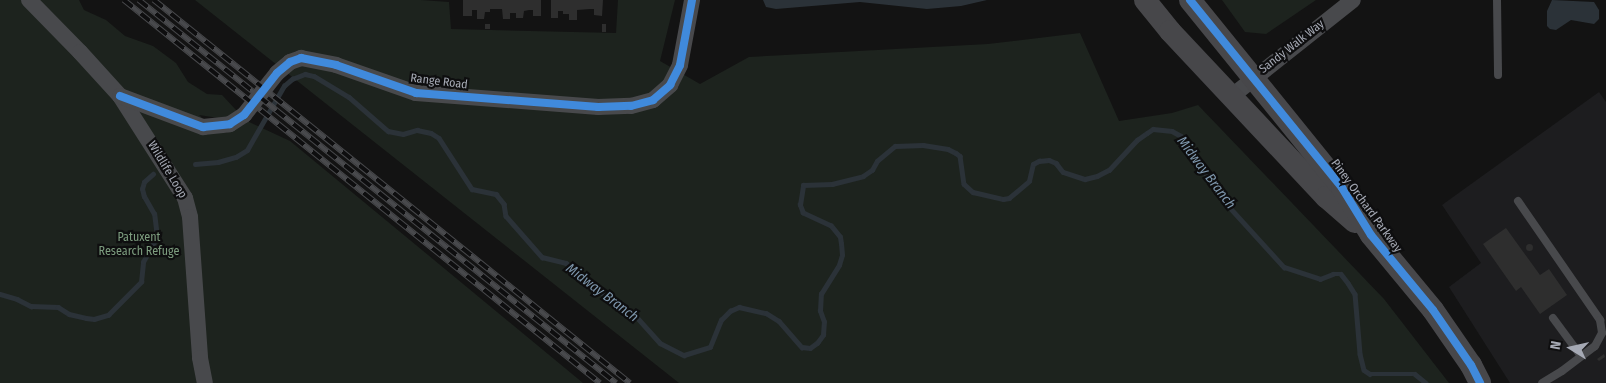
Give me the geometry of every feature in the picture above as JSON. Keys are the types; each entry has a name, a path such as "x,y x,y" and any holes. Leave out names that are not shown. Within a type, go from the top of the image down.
{"street":[{"name":"Wildlife Loop","path":"29,0 120,96 185,198 190,217 200,358 205,383"},
{"name":"Range Road","path":"120,96 203,127 223,126 244,115 277,73 290,62 301,58 336,65 416,93 598,107 631,106 653,100 670,85 680,64 692,0"},
{"name":"Piney Orchard Parkway","path":"1144,0 1170,31 1326,197 1371,235"},
{"name":"Piney Orchard Parkway","path":"1190,0 1342,188 1371,235 1433,310 1471,365 1480,383"},
{"name":"Sandy Walk Way","path":"1232,96 1253,77 1353,0"}],"lane":[{"path":"1497,0 1498,75"},
{"path":"1518,201 1600,320 1602,333 1595,346 1562,372 1542,383"},
{"path":"1554,318 1581,356"}],"shaded area":[{"path":"763,0 987,0 961,6 927,9 860,2 776,9 766,7"},
{"path":"1552,0 1594,2 1599,10 1599,19 1594,24 1571,20 1556,30 1550,29 1547,26 1547,11"},
{"path":"1599,92 1606,102 1606,383 1510,383 1449,287 1481,263 1442,205"}],"green space":[{"name":"Patuxent Research Refuge","path":"0,0 79,0 84,10 106,20 125,36 153,46 176,63 188,82 207,94 222,95 237,111 225,119 199,115 211,126 220,133 226,133 247,121 290,141 583,383 0,383"},
{"path":"195,0 421,0 449,2 451,29 616,33 618,0 675,0 660,61 700,84 749,57 988,44 1080,33 1119,121 1172,113 1198,105 1384,299 1449,383 679,383"},
{"path":"1222,0 1316,0 1266,34 1245,32"}],"building":[{"path":"463,0 541,0 541,16 533,16 533,10 529,10 524,11 523,18 516,18 516,13 510,13 510,19 503,19 502,9 490,9 490,12 485,12 484,19 477,19 477,10 472,10 472,16 463,16"},
{"path":"551,0 603,0 602,16 594,15 594,9 590,9 577,10 577,20 569,20 569,14 563,14 563,11 558,11 558,18 551,18"},
{"path":"485,24 490,24 490,29 485,29"},
{"path":"602,24 606,24 606,32 602,32"},
{"path":"1506,228 1540,275 1549,269 1567,295 1540,314 1521,287 1516,291 1483,244"},
{"path":"1529,243 1533,247 1529,251 1525,247"},
{"path":"1604,354 1605,357 1599,361 1597,359"}],"waterway":[{"name":"Midway Branch","path":"195,164 218,162 236,157 247,150 284,86 292,79 305,74 314,76 349,97 388,131 403,134 417,130 431,133 439,138 472,189 496,194 504,204 506,216 542,257 566,263 596,289 634,314 660,343 684,355 710,347 721,320 730,311 739,307 766,313 779,321 802,347 810,348 823,335 824,322 820,311 821,294 839,265 842,255 841,244 840,237 831,226 803,213 800,205 803,185 832,184 863,176 872,170 877,161 895,146 923,145 948,149 956,153 960,156 964,184 973,192 1003,199 1009,198 1029,181 1033,164 1039,161 1049,160 1056,163 1063,172 1085,179 1109,170 1137,140 1153,129 1172,131 1181,136 1223,200 1284,267 1320,279 1333,274 1341,274 1355,294 1360,354 1364,370 1370,374 1415,374 1426,383"},
{"name":"Midway Branch","path":"0,294 31,306 58,307 69,314 86,318 94,319 108,315 141,282 143,262 157,237 154,214 144,197 142,189 144,182 153,174"}],"railway":[{"path":"124,0 600,383"},
{"path":"139,0 616,383"},
{"path":"154,0 630,383"}],"cycle path":[{"path":"120,96 203,127 230,124 244,115 277,73 290,62 301,58 336,65 416,93 598,107 631,106 653,100 670,85 680,65 692,0"},
{"path":"1190,0 1342,188 1371,235 1433,310 1471,365 1480,383"}]}
